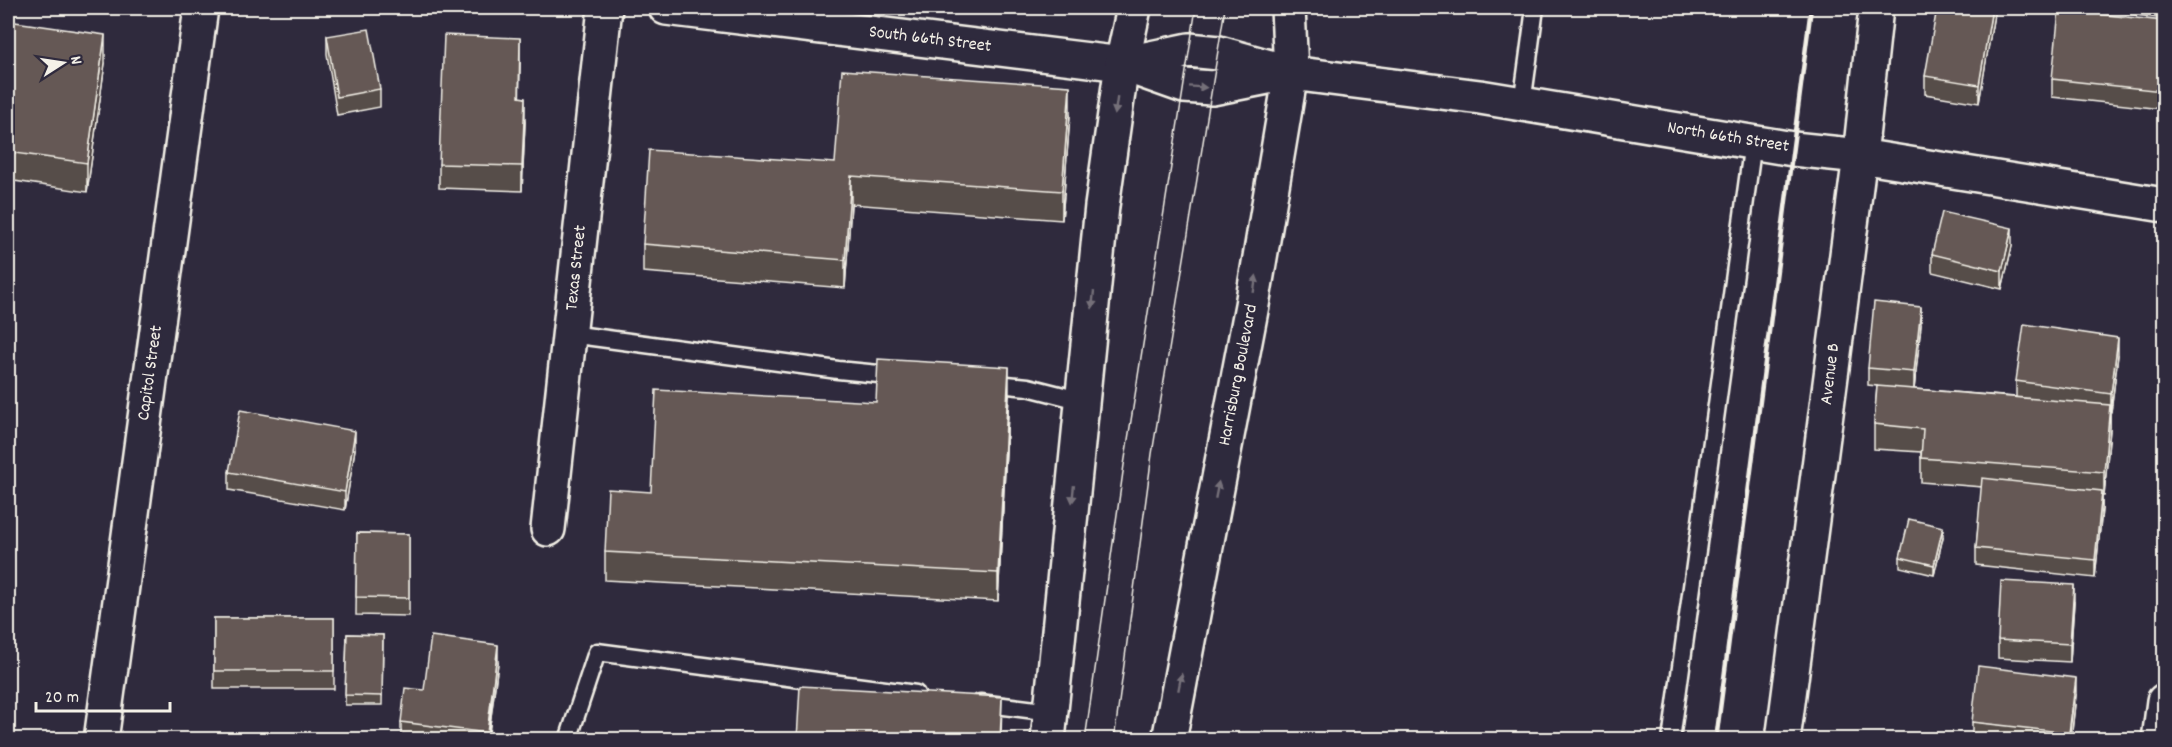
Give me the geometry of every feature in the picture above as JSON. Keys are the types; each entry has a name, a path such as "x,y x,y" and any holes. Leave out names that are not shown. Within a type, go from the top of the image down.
{"street":[{"name":"Capitol Street","path":"101,740 201,8"},
{"name":"Texas Street","path":"548,529 605,8"},
{"name":"South 66th Street","path":"666,8 1122,64 1189,50 1219,53 1291,73"},
{"path":"1050,726 1102,206 1122,64 1134,8"},
{"name":"Harrisburg Boulevard","path":"1169,740 1245,342 1291,73 1288,8"},
{"path":"1291,73 1304,8"},
{"name":"Avenue B","path":"1783,740 1860,156 1876,8"},
{"name":"North 66th Street","path":"1291,73 1522,104 1792,149 1860,156 2164,205"},
{"path":"2159,740 2164,701"}],"lane":[{"path":"1522,104 1535,8"},
{"path":"1671,740 1753,142"},
{"path":"570,334 826,369 921,378"},
{"path":"969,382 1028,387 1083,401"},
{"path":"568,740 597,652 932,696"},
{"path":"967,701 1050,726"}],"building":[{"path":"1937,8 1992,8 1979,85 1925,76"},
{"path":"2059,10 2164,21 2162,91 2052,79"},
{"path":"8,21 105,35 87,163 8,152"},
{"path":"369,29 380,89 337,97 327,36"},
{"path":"444,35 520,38 519,97 525,98 522,166 439,164"},
{"path":"842,70 1070,86 1062,191 851,176 845,260 643,244 649,150 835,163"},
{"path":"1942,212 2012,228 2002,271 1932,254"},
{"path":"1874,302 1921,307 1914,372 1868,368"},
{"path":"2024,324 2118,338 2111,394 2016,381"},
{"path":"878,359 1009,367 998,573 605,552 608,489 651,492 656,390 876,402"},
{"path":"1877,386 2110,405 2104,472 1921,458 1923,429 1874,424"},
{"path":"240,410 355,431 345,492 229,472"},
{"path":"1982,478 2102,491 2095,560 1976,548"},
{"path":"1909,519 1943,527 1934,565 1900,557"},
{"path":"357,533 409,534 409,598 356,597"},
{"path":"2001,581 2074,585 2070,644 1998,640"},
{"path":"214,618 334,618 334,671 214,671"},
{"path":"347,634 383,635 382,696 345,695"},
{"path":"431,636 498,645 487,733 401,722 405,688 424,690"},
{"path":"1978,666 2076,678 2069,733 1972,722"},
{"path":"800,686 1002,697 1000,740 797,740"},
{"path":"265,736 265,740 236,740"},
{"path":"1927,736 1965,740 1927,740"}],"tram line":[{"path":"1085,740 1124,465 1196,8"},
{"path":"1114,740 1152,454 1225,8"}],"railway":[{"path":"1716,740 1811,8"}]}
